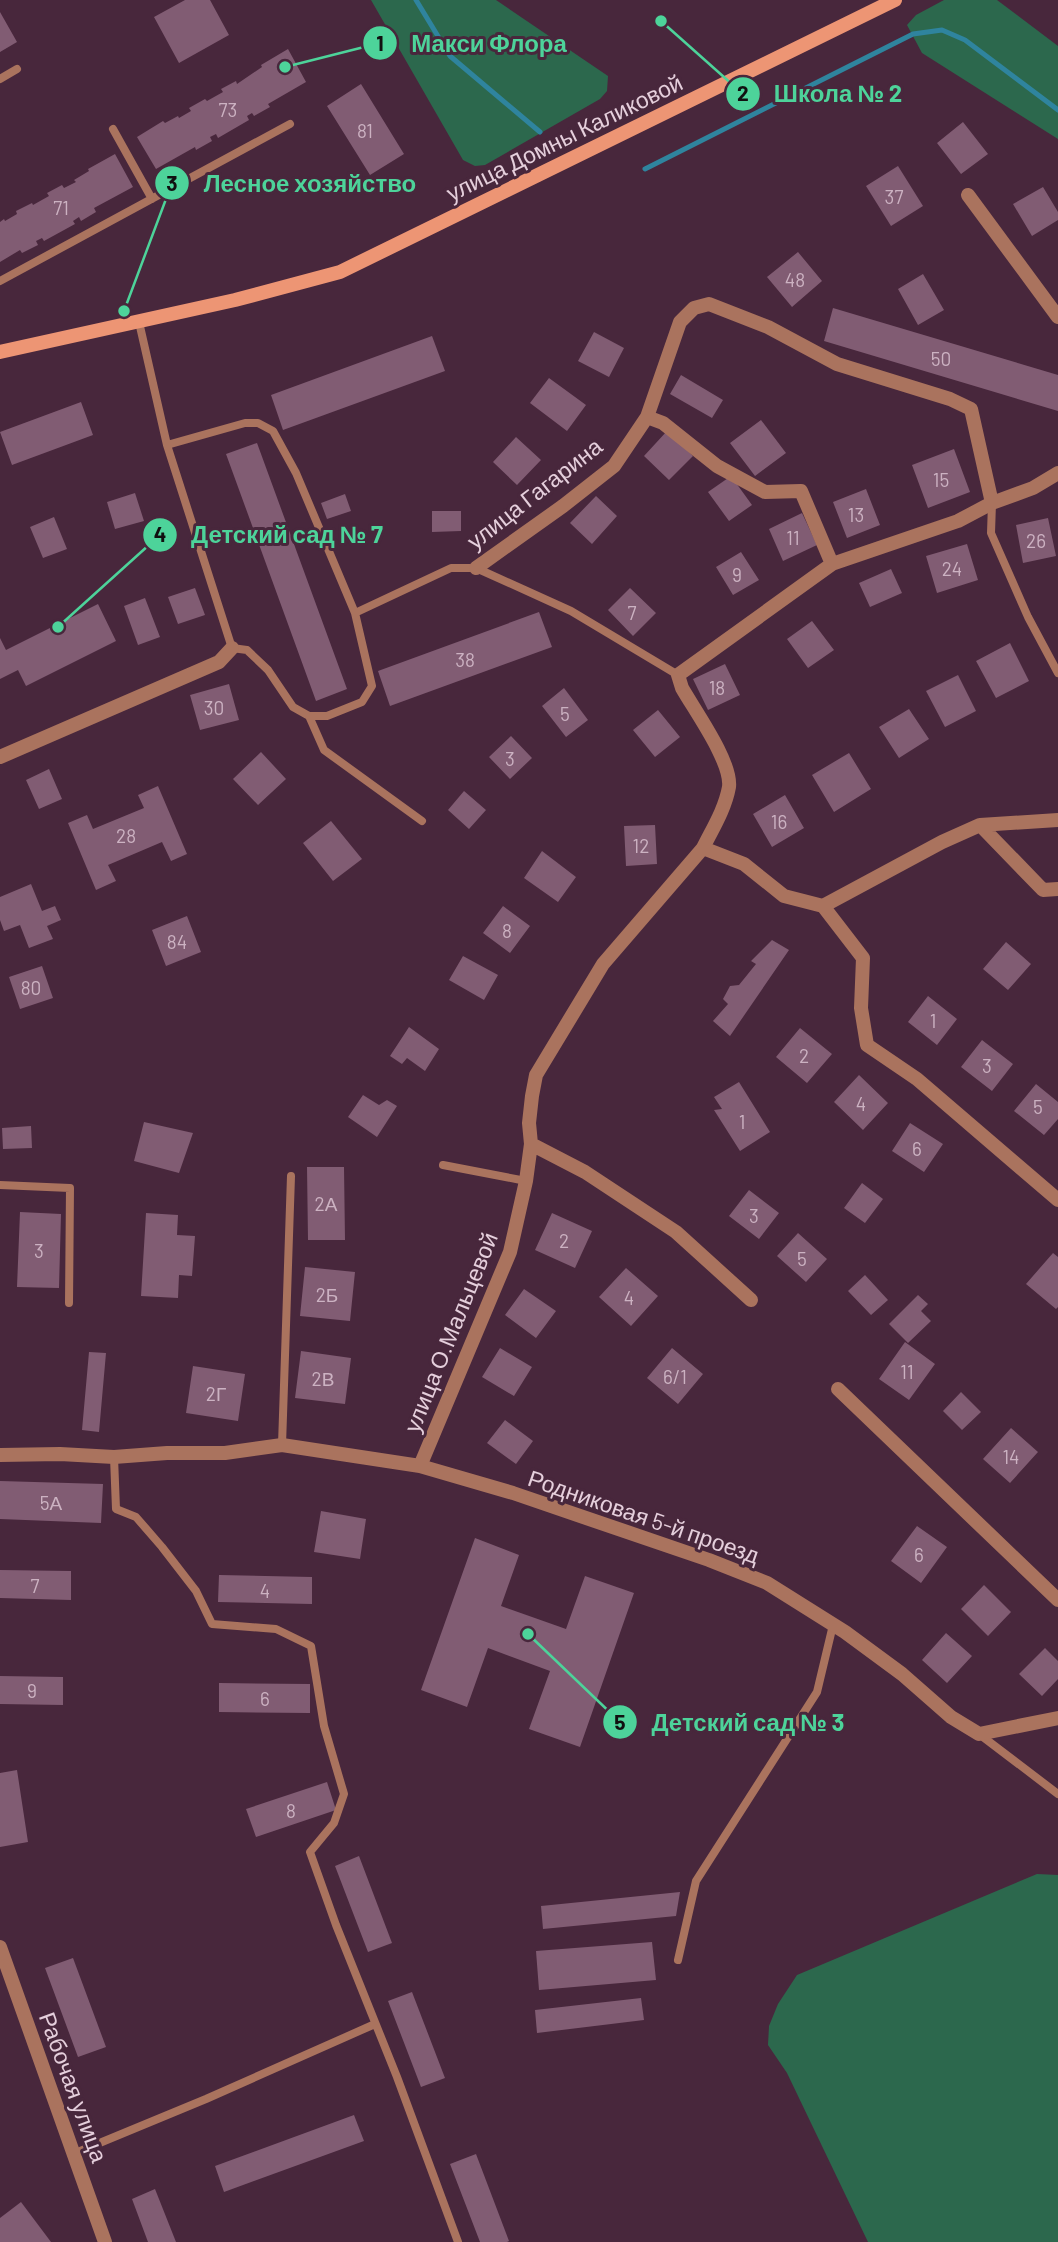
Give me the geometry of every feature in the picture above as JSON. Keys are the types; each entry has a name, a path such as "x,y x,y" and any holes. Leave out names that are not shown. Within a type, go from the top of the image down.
{"main road":[{"name":"улица Домны Каликовой","path":"0,352 234,300 340,272 895,0"}],"street":[{"path":"968,195 1058,317"},
{"name":"улица Гагарина","path":"476,568 614,466 648,417 680,322 694,308 709,304 768,327 836,364 950,398 971,409 992,503"},
{"path":"648,417 663,423 717,466 765,492 801,491 832,564"},
{"path":"678,675 832,564 958,521 992,503 1033,488 1058,473"},
{"path":"0,757 219,662 232,648"},
{"name":"улица О.Мальцевой","path":"0,1454 114,1457 225,1453 282,1445 420,1466 510,1252 526,1181 531,1144 532,1096 537,1075 603,964 702,848 724,806 729,784 726,764 681,688 678,675"},
{"path":"823,906 931,847 980,825 1058,820"},
{"path":"980,825 1043,890 1058,889"},
{"path":"702,848 744,864 784,895 823,906 863,958 861,1008 867,1045 917,1079 1058,1200"},
{"path":"531,1144 585,1172 676,1232 751,1300"},
{"path":"838,1389 1058,1600"},
{"name":"Родниковая 5-й проезд","path":"420,1466 513,1493 709,1560 767,1583 834,1625 902,1674 951,1717 979,1734"},
{"path":"979,1734 1058,1718"},
{"name":"Рабочая улица","path":"0,1947 105,2242"}],"lane":[{"path":"0,79 17,69"},
{"path":"0,281 290,124"},
{"path":"113,129 152,198"},
{"path":"139,322 167,445 232,648 247,650 268,670 293,707 309,716 327,716 362,702 372,686 355,613 296,473 273,431 258,423 245,423 167,445"},
{"path":"992,503 991,533 1028,617 1058,673"},
{"name":"улица Гагарина","path":"355,613 451,568 476,568"},
{"path":"476,568 571,611 678,675"},
{"path":"309,716 324,750 422,821"},
{"path":"443,1165 526,1181"},
{"path":"282,1445 291,1176"},
{"path":"0,1185 70,1188 69,1303"},
{"path":"114,1457 116,1508 136,1517 162,1547 195,1591 212,1624 276,1629 311,1646 324,1726 344,1794 334,1822 310,1852 458,2242"},
{"path":"678,1960 696,1881 817,1692 834,1625"},
{"path":"979,1734 1058,1794"},
{"path":"73,2154 376,2024"}],"green space":[{"path":"371,0 496,0 608,76 607,91 600,99 485,165 475,166 463,160"},
{"path":"944,0 997,0 1058,46 1058,139 922,53 907,25 916,15"},
{"path":"1037,1874 1058,1875 1058,2242 868,2242 787,2073 768,2045 769,2026 778,2004 797,1975"}],"building":[{"path":"185,0 210,0 229,35 179,63 154,17"},
{"path":"0,12 17,42 0,52"},
{"path":"288,49 306,82 268,104 270,107 254,116 252,113 247,116 249,120 218,138 216,134 210,137 212,141 196,150 195,147 156,169 137,137 163,121 165,123 178,116 179,118 191,111 189,108 223,92 221,89 236,81 237,84"},
{"path":"361,84 404,154 370,175 327,106"},
{"path":"963,122 988,154 961,174 937,143"},
{"path":"115,154 133,187 94,208 96,212 81,221 79,217 73,221 75,224 44,241 42,238 36,241 38,245 22,253 20,250 0,262 0,222 17,214 16,211 49,196 47,193 62,185 64,188 76,182 74,180 89,171 88,169"},
{"path":"898,166 923,206 891,226 866,186"},
{"path":"1043,187 1058,212 1058,220 1032,236 1013,204"},
{"path":"798,252 822,281 792,307 767,277"},
{"path":"923,274 944,310 918,325 898,289"},
{"path":"833,308 1058,375 1058,411 824,341"},
{"path":"594,332 624,348 609,377 578,361"},
{"path":"432,336 445,371 283,430 271,395"},
{"path":"681,375 723,400 712,418 670,394"},
{"path":"549,378 586,405 567,431 530,403"},
{"path":"81,402 93,435 12,465 0,432"},
{"path":"761,420 786,453 755,476 730,443"},
{"path":"667,431 693,456 669,480 644,456"},
{"path":"516,437 541,460 517,485 493,462"},
{"path":"257,443 347,689 316,701 226,454"},
{"path":"954,449 970,492 928,508 912,465"},
{"path":"731,476 752,505 729,521 708,492"},
{"path":"866,489 880,525 847,538 833,502"},
{"path":"135,493 144,521 115,529 107,502"},
{"path":"345,494 351,511 327,519 321,503"},
{"path":"596,496 617,516 592,544 570,523"},
{"path":"432,511 461,511 461,531 432,532"},
{"path":"802,513 817,545 783,561 769,529"},
{"path":"54,517 67,549 43,558 30,527"},
{"path":"1048,518 1056,556 1023,563 1016,525"},
{"path":"967,544 978,580 937,593 926,556"},
{"path":"741,552 759,580 733,595 716,567"},
{"path":"891,569 902,593 870,607 859,583"},
{"path":"195,588 205,615 178,624 168,597"},
{"path":"630,588 656,613 633,636 608,610"},
{"path":"145,598 160,637 138,645 124,606"},
{"path":"98,604 116,641 26,686 18,670 0,679 0,638 6,650"},
{"path":"539,612 552,647 390,706 378,671"},
{"path":"812,621 834,650 808,668 787,639"},
{"path":"1010,643 1029,681 996,698 976,661"},
{"path":"725,664 740,695 708,710 693,679"},
{"path":"958,675 976,711 945,727 926,691"},
{"path":"229,684 239,720 200,730 190,695"},
{"path":"564,688 588,720 566,737 542,706"},
{"path":"909,709 929,739 899,758 879,727"},
{"path":"658,710 680,737 655,757 633,730"},
{"path":"511,736 532,758 510,779 489,757"},
{"path":"261,752 286,779 258,805 233,779"},
{"path":"849,753 871,789 834,812 812,775"},
{"path":"49,769 62,799 39,809 26,780"},
{"path":"158,786 187,854 171,861 162,842 108,865 116,881 96,890 68,823 87,815 93,829 144,808 138,795"},
{"path":"464,791 486,810 469,829 448,810"},
{"path":"785,795 804,828 772,847 753,814"},
{"path":"331,821 362,859 333,881 303,843"},
{"path":"655,825 657,864 626,866 624,826"},
{"path":"542,851 576,877 558,902 524,878"},
{"path":"31,884 42,911 55,906 61,920 47,926 53,939 29,948 20,925 4,931 0,920 0,897"},
{"path":"503,906 530,926 510,953 483,933"},
{"path":"187,916 201,952 166,966 152,930"},
{"path":"772,940 789,950 730,1036 713,1021 728,1004 723,999 730,986 739,985 756,964 751,961"},
{"path":"1006,942 1031,964 1008,990 983,969"},
{"path":"463,956 498,975 484,1000 449,980"},
{"path":"42,966 53,998 20,1009 9,977"},
{"path":"928,996 957,1019 937,1045 908,1022"},
{"path":"409,1027 439,1049 425,1071 407,1058 402,1064 390,1056"},
{"path":"800,1028 832,1054 807,1083 776,1057"},
{"path":"982,1040 1013,1064 992,1091 961,1067"},
{"path":"859,1075 888,1103 863,1130 834,1102"},
{"path":"739,1082 770,1132 740,1151 714,1110 722,1109 714,1097"},
{"path":"1036,1084 1058,1102 1058,1119 1044,1135 1014,1111"},
{"path":"363,1095 379,1105 387,1100 397,1106 377,1137 348,1117"},
{"path":"144,1122 193,1133 179,1173 134,1161"},
{"path":"910,1123 943,1144 924,1172 892,1151"},
{"path":"31,1126 32,1148 3,1149 2,1128"},
{"path":"307,1167 344,1167 345,1240 308,1240"},
{"path":"862,1183 883,1199 865,1223 844,1208"},
{"path":"749,1190 779,1213 759,1239 729,1216"},
{"path":"20,1212 61,1214 59,1288 17,1287"},
{"path":"146,1213 178,1215 177,1235 195,1236 192,1276 179,1275 178,1298 141,1296"},
{"path":"552,1213 592,1231 575,1268 535,1250"},
{"path":"798,1233 827,1259 806,1282 777,1256"},
{"path":"1053,1253 1058,1257 1056,1309 1026,1284"},
{"path":"305,1267 355,1272 350,1321 300,1316"},
{"path":"626,1268 658,1296 631,1326 599,1297"},
{"path":"865,1275 888,1300 871,1315 848,1291"},
{"path":"524,1289 556,1311 536,1338 505,1315"},
{"path":"918,1295 928,1304 921,1311 931,1321 908,1343 889,1324"},
{"path":"905,1342 935,1364 909,1400 879,1379"},
{"path":"500,1348 532,1367 514,1396 482,1377"},
{"path":"672,1348 703,1374 678,1404 647,1378"},
{"path":"301,1351 351,1358 345,1404 295,1398"},
{"path":"89,1352 106,1353 99,1432 82,1430"},
{"path":"193,1366 245,1374 238,1421 186,1413"},
{"path":"961,1392 981,1412 962,1430 943,1411"},
{"path":"505,1420 533,1441 516,1464 487,1443"},
{"path":"1011,1428 1038,1452 1010,1483 983,1459"},
{"path":"0,1481 103,1484 101,1523 0,1519"},
{"path":"321,1511 366,1519 360,1559 314,1552"},
{"path":"917,1526 947,1547 921,1583 891,1561"},
{"path":"475,1538 519,1555 501,1606 566,1629 585,1576 634,1593 580,1747 529,1729 550,1671 488,1648 467,1707 421,1690"},
{"path":"0,1570 71,1571 71,1600 0,1598"},
{"path":"219,1575 312,1577 312,1604 218,1602"},
{"path":"984,1585 1011,1612 988,1636 961,1609"},
{"path":"946,1633 972,1656 947,1683 922,1660"},
{"path":"1045,1648 1058,1661 1058,1679 1042,1696 1019,1674"},
{"path":"0,1676 63,1677 63,1705 0,1704"},
{"path":"219,1683 310,1684 310,1713 219,1712"},
{"path":"17,1770 28,1842 0,1847 0,1773"},
{"path":"327,1782 336,1810 256,1837 246,1809"},
{"path":"359,1856 392,1943 368,1952 335,1866"},
{"path":"680,1892 676,1916 543,1929 541,1906"},
{"path":"652,1942 656,1980 539,1990 536,1951"},
{"path":"73,1958 106,2047 78,2057 45,1968"},
{"path":"412,1992 445,2078 421,2087 388,2001"},
{"path":"641,1998 644,2020 537,2033 535,2010"},
{"path":"354,2115 364,2141 224,2192 215,2166"},
{"path":"476,2154 509,2241 507,2242 480,2242 450,2164"},
{"path":"155,2189 176,2242 148,2242 132,2199"},
{"path":"21,2202 51,2242 0,2242 0,2218"}],"waterway":[{"path":"416,0 450,56 540,132"},
{"path":"645,169 913,34 942,30 965,40 1058,110"}],"place":[{"name":"Школа № 2","path":"661,21"},
{"name":"Макси Флора","path":"285,67"},
{"name":"Лесное хозяйство","path":"124,311"},
{"name":"Детский сад № 7","path":"58,627"},
{"name":"Детский сад № 3","path":"528,1634"}]}
